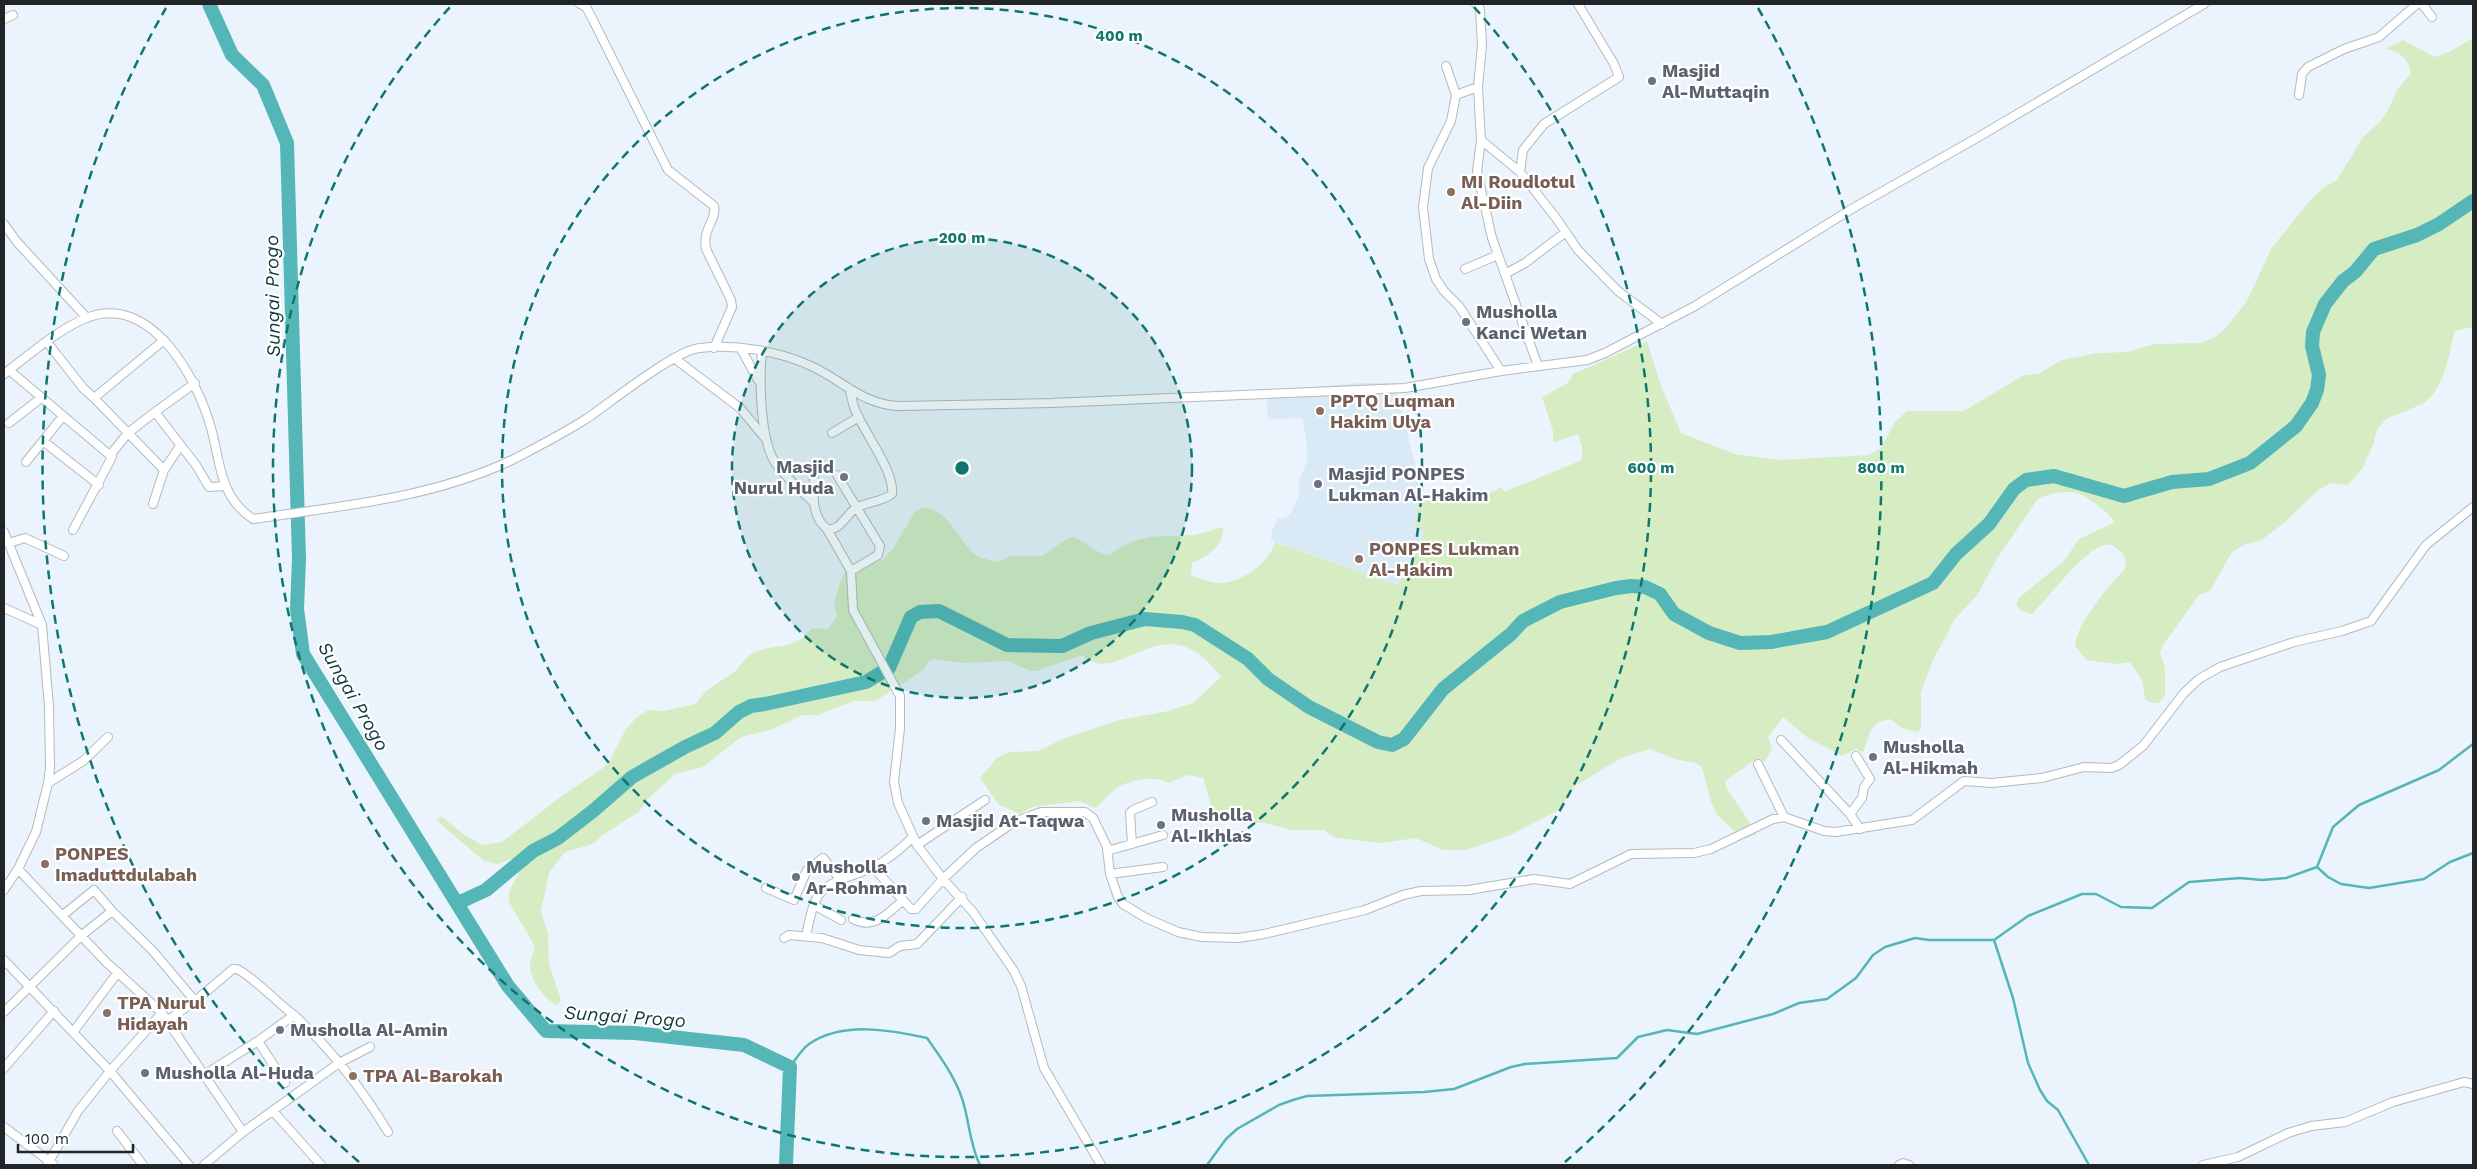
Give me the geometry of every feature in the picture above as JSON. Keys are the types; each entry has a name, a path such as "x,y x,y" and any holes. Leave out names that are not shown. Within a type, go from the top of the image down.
{"street":[{"path":"580,4 586,7 593,20 668,170 714,206 716,212 705,233 706,249 731,300 732,307 714,348"},
{"path":"1520,172 1524,150 1544,124 1619,77 1614,64 1578,4"},
{"path":"73,530 113,459 111,454 42,398 6,372 47,342 87,318 103,315 121,315 138,320 152,328 164,340 194,383 211,429 226,486 235,504 253,519 347,505 453,483 516,458 583,421 674,358 692,349 741,349 781,355 811,366 881,405 1023,404 1405,388 1501,371 1587,360 1605,353 1662,324 1765,264 1854,207 1975,139 2204,4"},
{"path":"2299,94 2302,74 2308,67 2344,49 2379,37 2417,4"},
{"path":"2422,4 2432,17"},
{"path":"1480,5 1482,45 1478,87 1481,140 1477,172 1492,238 1538,366"},
{"path":"4,19 13,15"},
{"path":"1446,66 1456,95 1451,121 1428,168 1423,207 1427,223 1429,259 1436,279 1444,291 1459,306 1501,371"},
{"path":"1456,95 1478,87"},
{"path":"1481,140 1520,172 1578,250 1618,291 1662,324"},
{"path":"4,224 17,242 87,318"},
{"path":"1505,274 1524,263 1566,232"},
{"path":"1465,269 1498,255"},
{"path":"94,398 164,340"},
{"path":"47,342 83,388 164,470"},
{"path":"741,349 761,384"},
{"path":"762,352 759,375 765,438"},
{"path":"674,358 740,408 765,438 776,464 814,503"},
{"path":"111,454 128,433 194,383"},
{"path":"827,529 835,528 856,508 890,496 892,492 881,458 854,408 850,388"},
{"path":"9,423 42,398"},
{"path":"155,412 210,487 226,486"},
{"path":"26,462 63,416"},
{"path":"832,433 859,417"},
{"path":"43,441 99,485"},
{"path":"153,504 164,470 180,446"},
{"path":"814,465 814,503 817,519 827,529 851,571 853,610 900,696 894,782 895,793 915,841 943,880 962,897 1014,971 1021,986 1044,1068 1101,1165"},
{"path":"837,475 881,548 878,555 851,571"},
{"path":"873,867 909,908 916,909 976,848 1000,830 1041,812 1085,812 1094,818 1107,852 1110,874 1118,898 1123,904 1146,918 1178,932 1202,937 1238,938 1264,934 1365,910 1403,895 1421,891 1469,890 1534,879 1570,884 1630,854 1694,853 1711,849 1773,819 1784,816 1824,831 1860,829 1912,820 1964,781 1992,783 2042,778 2084,768 2111,768 2119,765 2134,755 2150,739 2184,693 2200,679 2220,667 2294,642 2342,631 2371,621 2426,545 2473,508"},
{"path":"4,532 42,625 49,707 50,768 36,832 18,868 4,890"},
{"path":"10,543 25,538 64,556"},
{"path":"4,608 42,625"},
{"path":"48,783 83,761 108,737"},
{"path":"1781,740 1850,814 1860,829"},
{"path":"1850,814 1862,798 1864,787 1870,779 1856,756"},
{"path":"1758,764 1784,816"},
{"path":"806,936 814,905 822,891 841,880 873,867 985,800"},
{"path":"1132,844 1130,813 1152,802"},
{"path":"1107,852 1163,836"},
{"path":"766,888 794,900 807,870 823,858 841,880"},
{"path":"1110,874 1163,867"},
{"path":"18,868 81,936 162,1013 243,1132"},
{"path":"63,915 94,890 112,911 152,950 195,1001"},
{"path":"784,938 789,935 822,938 859,950 889,953 900,946 917,944 962,897"},
{"path":"853,919 862,924 872,923 902,901"},
{"path":"814,905 841,920"},
{"path":"4,1012 81,936 112,911"},
{"path":"4,960 74,1031 189,1165"},
{"path":"167,1020 195,1001 233,969 237,969 258,984 269,997 313,1032 369,1101 388,1132"},
{"path":"74,1031 118,972"},
{"path":"4,1068 54,1011"},
{"path":"4,1127 51,1164 78,1111 110,1071 162,1013"},
{"path":"204,1075 258,1041 294,1015"},
{"path":"258,1041 286,1083"},
{"path":"204,1165 243,1132 339,1063 370,1048"},
{"path":"2203,1165 2238,1157 2288,1133 2311,1126 2345,1122 2393,1102 2464,1082 2473,1084"},
{"path":"273,1111 321,1165"},
{"path":"116,1132 143,1165"},
{"path":"1899,1165 1903,1163 1909,1165"}],"shaded area":[{"path":"1360,383 1394,383 1417,471 1420,505 1415,524 1425,534 1399,585 1271,540 1272,531 1278,518 1285,518 1291,513 1299,495 1299,481 1307,461 1307,448 1303,418 1268,419 1267,402 1269,391"}],"green space":[{"path":"2473,38 2473,327 2454,331 2445,370 2437,389 2425,402 2386,419 2377,430 2373,445 2362,469 2348,485 2331,483 2317,491 2284,523 2260,541 2246,544 2232,552 2210,591 2199,595 2163,645 2160,653 2165,667 2165,696 2158,703 2151,703 2145,699 2142,680 2130,662 2116,664 2087,660 2075,646 2087,616 2102,595 2125,569 2124,556 2115,547 2111,545 2102,546 2092,551 2032,614 2021,611 2016,604 2019,598 2064,561 2079,539 2115,522 2103,509 2080,494 2061,492 2050,494 2037,500 1996,560 1978,594 1955,619 1933,660 1921,692 1921,729 1916,732 1902,728 1890,719 1878,722 1870,732 1863,753 1857,749 1842,756 1808,738 1783,717 1768,737 1772,749 1765,761 1755,760 1725,781 1726,787 1757,834 1743,839 1717,815 1711,802 1702,767 1696,763 1674,759 1650,749 1621,758 1575,786 1559,810 1508,836 1465,850 1443,850 1416,838 1381,843 1337,838 1325,830 1292,830 1264,823 1237,822 1224,817 1212,808 1203,778 1188,775 1168,783 1162,780 1148,779 1124,784 1113,791 1096,808 1079,801 1032,807 1020,814 999,805 980,778 997,758 1009,752 1038,751 1065,738 1119,720 1164,712 1193,703 1221,677 1200,655 1180,645 1162,645 1112,663 1097,663 1082,655 1037,671 1030,671 1008,661 964,663 934,659 907,681 875,701 854,701 818,715 803,715 770,730 741,737 703,767 675,774 647,800 639,812 604,834 593,844 565,852 549,873 541,911 548,934 549,964 561,1000 557,1005 547,998 532,977 530,965 534,945 509,902 510,890 518,876 519,856 499,864 484,861 436,820 441,816 463,834 482,845 502,842 563,795 603,768 609,762 626,729 636,718 648,710 663,711 696,704 704,693 734,672 753,653 791,644 805,636 812,628 828,629 837,616 834,602 845,569 867,557 881,561 892,550 915,512 921,508 931,509 939,513 976,555 998,562 1011,556 1042,556 1068,538 1075,537 1102,554 1110,555 1120,548 1139,540 1159,536 1200,534 1223,527 1221,540 1214,550 1192,563 1191,576 1218,583 1239,579 1255,570 1261,564 1272,550 1275,542 1398,585 1425,534 1415,524 1420,492 1442,500 1461,502 1480,497 1501,487 1504,492 1582,460 1582,447 1578,434 1553,443 1553,431 1542,397 1568,383 1573,374 1647,341 1660,383 1681,433 1735,454 1780,460 1869,455 1881,448 1895,422 1907,411 1964,411 2024,375 2038,374 2062,360 2098,353 2127,352 2155,344 2200,343 2213,338 2224,330 2247,301 2271,249 2312,198 2324,187 2337,180 2363,137 2380,122 2388,110 2397,90 2411,73 2406,60 2402,56 2385,49 2403,40 2435,57 2449,52"}],"waterway":[{"name":"Sungai Progo","path":"209,4 232,55 263,85 287,143 299,559 297,609 303,654 508,986 546,1031 635,1033 744,1045 790,1067 786,1165"},
{"path":"458,903 486,890 533,851 558,838 632,777 685,747 715,733 739,712 751,706 866,682 889,668 911,617 920,612 939,611 1007,645 1062,646 1091,633 1145,619 1195,625 1248,659 1268,679 1309,707 1378,742 1392,745 1404,739 1443,689 1511,634 1523,621 1560,602 1616,588 1645,587 1660,594 1674,614 1709,633 1740,643 1771,642 1827,632 1933,583 1956,554 1989,524 2014,489 2026,480 2054,476 2124,496 2172,482 2209,479 2250,463 2296,426 2312,403 2317,390 2319,375 2312,346 2313,332 2325,304 2343,281 2355,272 2374,249 2417,235 2439,224 2473,201"},
{"path":"1207,1165 1226,1139 1237,1129 1279,1105 1307,1096 1424,1092 1454,1089 1511,1067 1525,1064 1617,1058 1638,1037 1667,1030 1697,1034 1773,1014 1799,1003 1827,999 1856,978 1873,955 1885,947 1915,938 1929,940 1994,940 2028,916 2082,894 2096,894 2121,907 2152,908 2189,882 2240,878 2262,880 2286,878 2317,867 2333,827 2359,805 2439,770 2473,744"},
{"path":"2317,867 2328,877 2341,884 2369,888 2424,879 2450,862 2473,853"},
{"path":"1994,940 2013,998 2028,1063 2040,1090 2047,1101 2058,1110 2089,1165"},
{"path":"790,1067 809,1044 837,1032 867,1029 898,1032 927,1038 950,1072 959,1090 980,1165"}],"place":[{"name":"Masjid Al-Muttaqin","path":"1652,81"},
{"name":"MI Roudlotul Al-Diin","path":"1451,192"},
{"name":"Musholla Kanci Wetan","path":"1466,322"},
{"name":"PPTQ Luqman Hakim Ulya","path":"1320,411"},
{"name":"Masjid Nurul Huda","path":"844,477"},
{"name":"Masjid PONPES Lukman Al-Hakim","path":"1318,484"},
{"name":"PONPES Lukman Al-Hakim","path":"1359,559"},
{"name":"Musholla Al-Hikmah","path":"1873,757"},
{"name":"Masjid At-Taqwa","path":"926,821"},
{"name":"Musholla Al-Ikhlas","path":"1161,825"},
{"name":"PONPES Imaduttdulabah","path":"45,864"},
{"name":"Musholla Ar-Rohman","path":"796,877"},
{"name":"TPA Nurul Hidayah","path":"107,1013"},
{"name":"Musholla Al-Amin","path":"280,1030"},
{"name":"Musholla Al-Huda","path":"145,1073"},
{"name":"TPA Al-Barokah","path":"353,1076"}]}
